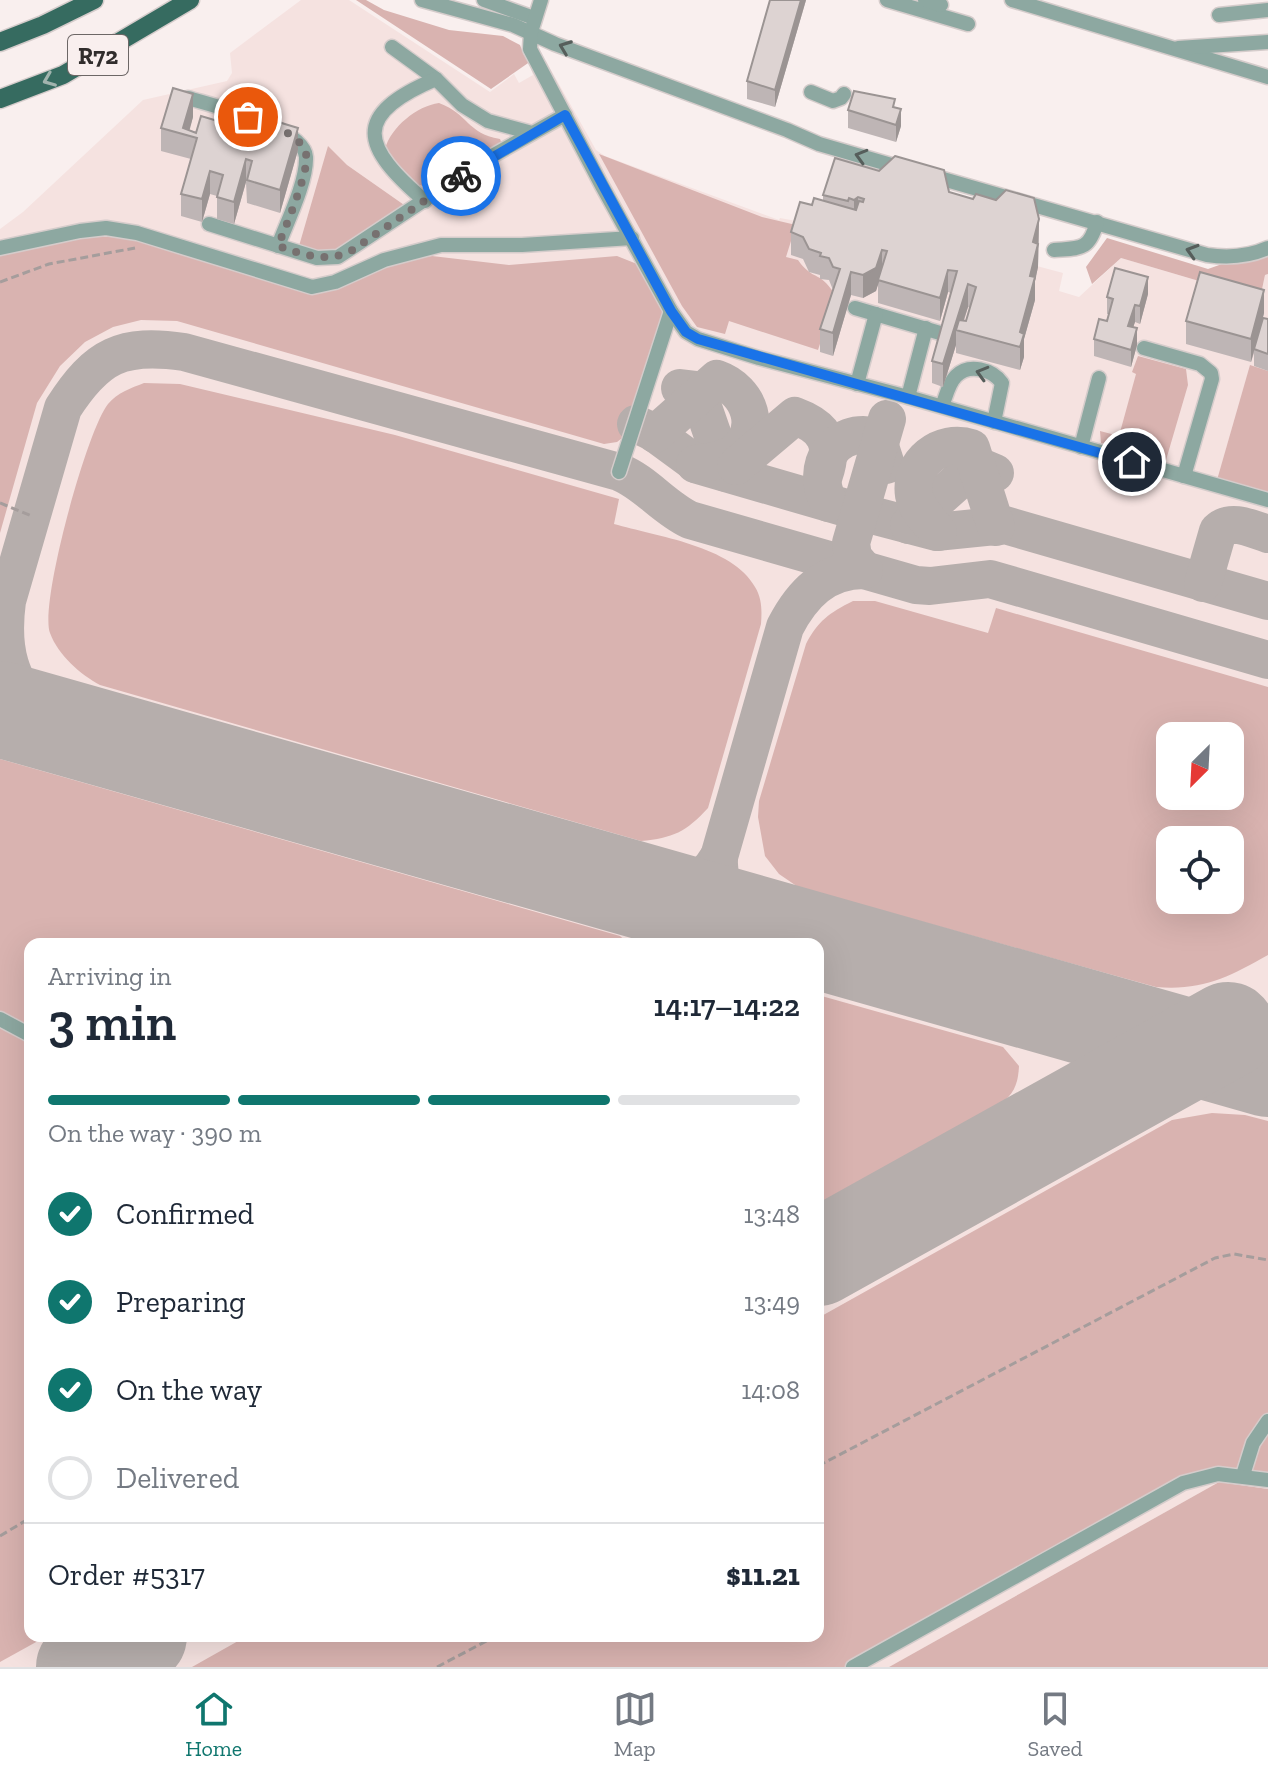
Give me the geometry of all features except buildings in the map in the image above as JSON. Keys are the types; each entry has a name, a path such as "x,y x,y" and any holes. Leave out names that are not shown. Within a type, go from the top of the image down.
{"main road":[{"name":"R72","path":"0,42 94,0"},
{"name":"R72","path":"0,99 63,75 190,0"}],"lane":[{"path":"422,0 518,12"},
{"path":"484,0 518,12 532,25 610,70 787,130 819,144 1207,255 1247,255 1268,248"},
{"path":"541,0 532,25 530,49 671,311 686,332 698,339 1268,500"},
{"path":"887,0 968,24"},
{"path":"925,0 941,5"},
{"path":"1012,0 1268,77"},
{"path":"1219,15 1268,10"},
{"path":"1170,49 1268,42"},
{"path":"392,47 436,79 462,105 488,121 532,133"},
{"path":"425,201 384,162 373,135 375,123 390,104 436,79"},
{"path":"811,92 833,101 838,101 844,94"},
{"path":"188,98 241,114 286,133 306,153 305,170 278,246"},
{"path":"209,224 317,258 338,257 565,115"},
{"path":"1054,250 1087,245 1093,238 1097,222"},
{"path":"0,248 106,228 137,233 312,287 335,282 384,260 441,245 522,245 632,238"},
{"path":"855,308 933,331 908,397"},
{"path":"619,472 671,311"},
{"path":"857,384 876,314"},
{"path":"1144,348 1200,364 1211,373 1212,379 1184,476"},
{"path":"942,406 957,374 977,368 990,373 1002,383 994,422"},
{"path":"1081,447 1099,378"},
{"path":"0,1019 24,1032"},
{"path":"1243,1475 1253,1443 1268,1421"},
{"path":"853,1667 1193,1478 1218,1474 1268,1480"}],"path":[{"path":"0,282 49,264 139,247"},
{"path":"0,503 32,516"},
{"path":"824,1463 1215,1258 1234,1254 1268,1260"},
{"path":"0,1536 24,1522"},
{"path":"437,1667 485,1642"}],"shaded area":[{"path":"301,0 349,0 490,92 514,74 519,83 533,75 531,69 546,61 596,150 779,220 1033,265 1063,273 1059,291 1079,297 1121,258 1260,299 1265,275 1268,274 1268,1489 1219,1482 889,1667 0,1667 0,229 23,212 143,100 227,81 232,73 230,53"},
{"path":"356,0 366,0 384,10 449,30 503,36 520,45 531,61 491,89"},
{"path":"439,103 449,107 480,132 500,139 502,144 454,178 427,186 414,184 399,173 385,149 393,133 406,119 422,108"},
{"path":"328,146 347,165 407,207 334,252 313,253 299,246"},
{"path":"599,154 762,217 796,225 786,257 798,260 836,294 818,350 729,321 725,334 697,327 682,306"},
{"path":"85,236 135,238 296,289 329,291 405,260 432,256 509,265 617,256 637,264 664,315 626,435 617,442 604,444 177,321 141,320 113,327 85,342 60,366 37,403 0,533 0,252"},
{"path":"1107,238 1208,269 1268,255 1268,274 1265,275 1260,299 1121,258 1092,284 1086,267"},
{"path":"1138,356 1186,369 1188,385 1166,460 1101,443 1100,431 1119,436"},
{"path":"1250,365 1268,371 1268,494 1217,480"},
{"path":"144,383 180,384 395,435 619,499 614,524 712,552 744,573 757,591 761,624 708,808 678,832 641,841 100,685 85,676 64,656 50,633 51,589 67,517 99,420 116,397"},
{"path":"853,601 875,601 988,633 996,608 1268,687 1268,955 1215,981 1187,987 1156,987 798,887 779,874 765,856 758,817 759,801 806,644 820,623"},
{"path":"0,759 620,936 622,938 24,938 24,1642 36,1642 0,1662"},
{"path":"824,997 1003,1047 1019,1066 1014,1090 996,1107 824,1205"},
{"path":"1212,1113 1245,1115 1268,1121 1268,1480 1201,1475 848,1667 192,1667 236,1642 824,1642 824,1315 1172,1120"},
{"path":"1219,1482 1268,1489 1268,1667 889,1667"}],"taxiway":[{"path":"38,720 10,664 5,635 7,601 63,408 75,390 100,365 127,352 144,350 184,352 619,472 690,520 916,585 990,579 1268,660"},
{"path":"655,434 717,379 728,384 745,402 749,412 748,434 743,445 733,454 720,460 695,464"},
{"path":"680,388 697,390 726,473"},
{"path":"736,466 795,416 814,425 825,438 828,454 824,475"},
{"path":"696,938 785,627 799,604 816,586 838,574 864,570 853,557 851,543 887,419"},
{"path":"636,424 653,432 698,465 860,512 936,532 1005,525 1268,601"},
{"path":"829,503 822,476 824,463 838,443 849,437 877,437 886,465"},
{"path":"938,532 918,506 914,483 922,463 929,456 938,450 960,446 971,448 996,527"},
{"path":"909,525 976,465 995,473"},
{"path":"1203,583 1218,531 1223,527 1249,527 1268,534"},
{"path":"645,894 678,890 696,882 718,858"},
{"path":"719,858 719,871 726,893 739,909 769,929"}],"runway":[{"path":"0,709 807,938"},
{"path":"824,943 1268,1069"},
{"path":"824,1255 1228,1030"},
{"path":"84,1667 128,1642"}],"way so far":[{"path":"248,117 286,133 306,153 305,170 278,246 294,252 317,258 338,257 393,224 461,176"}],"route":[{"path":"461,176 565,115 671,311 686,332 698,339 759,358 908,397 1132,462"}]}
